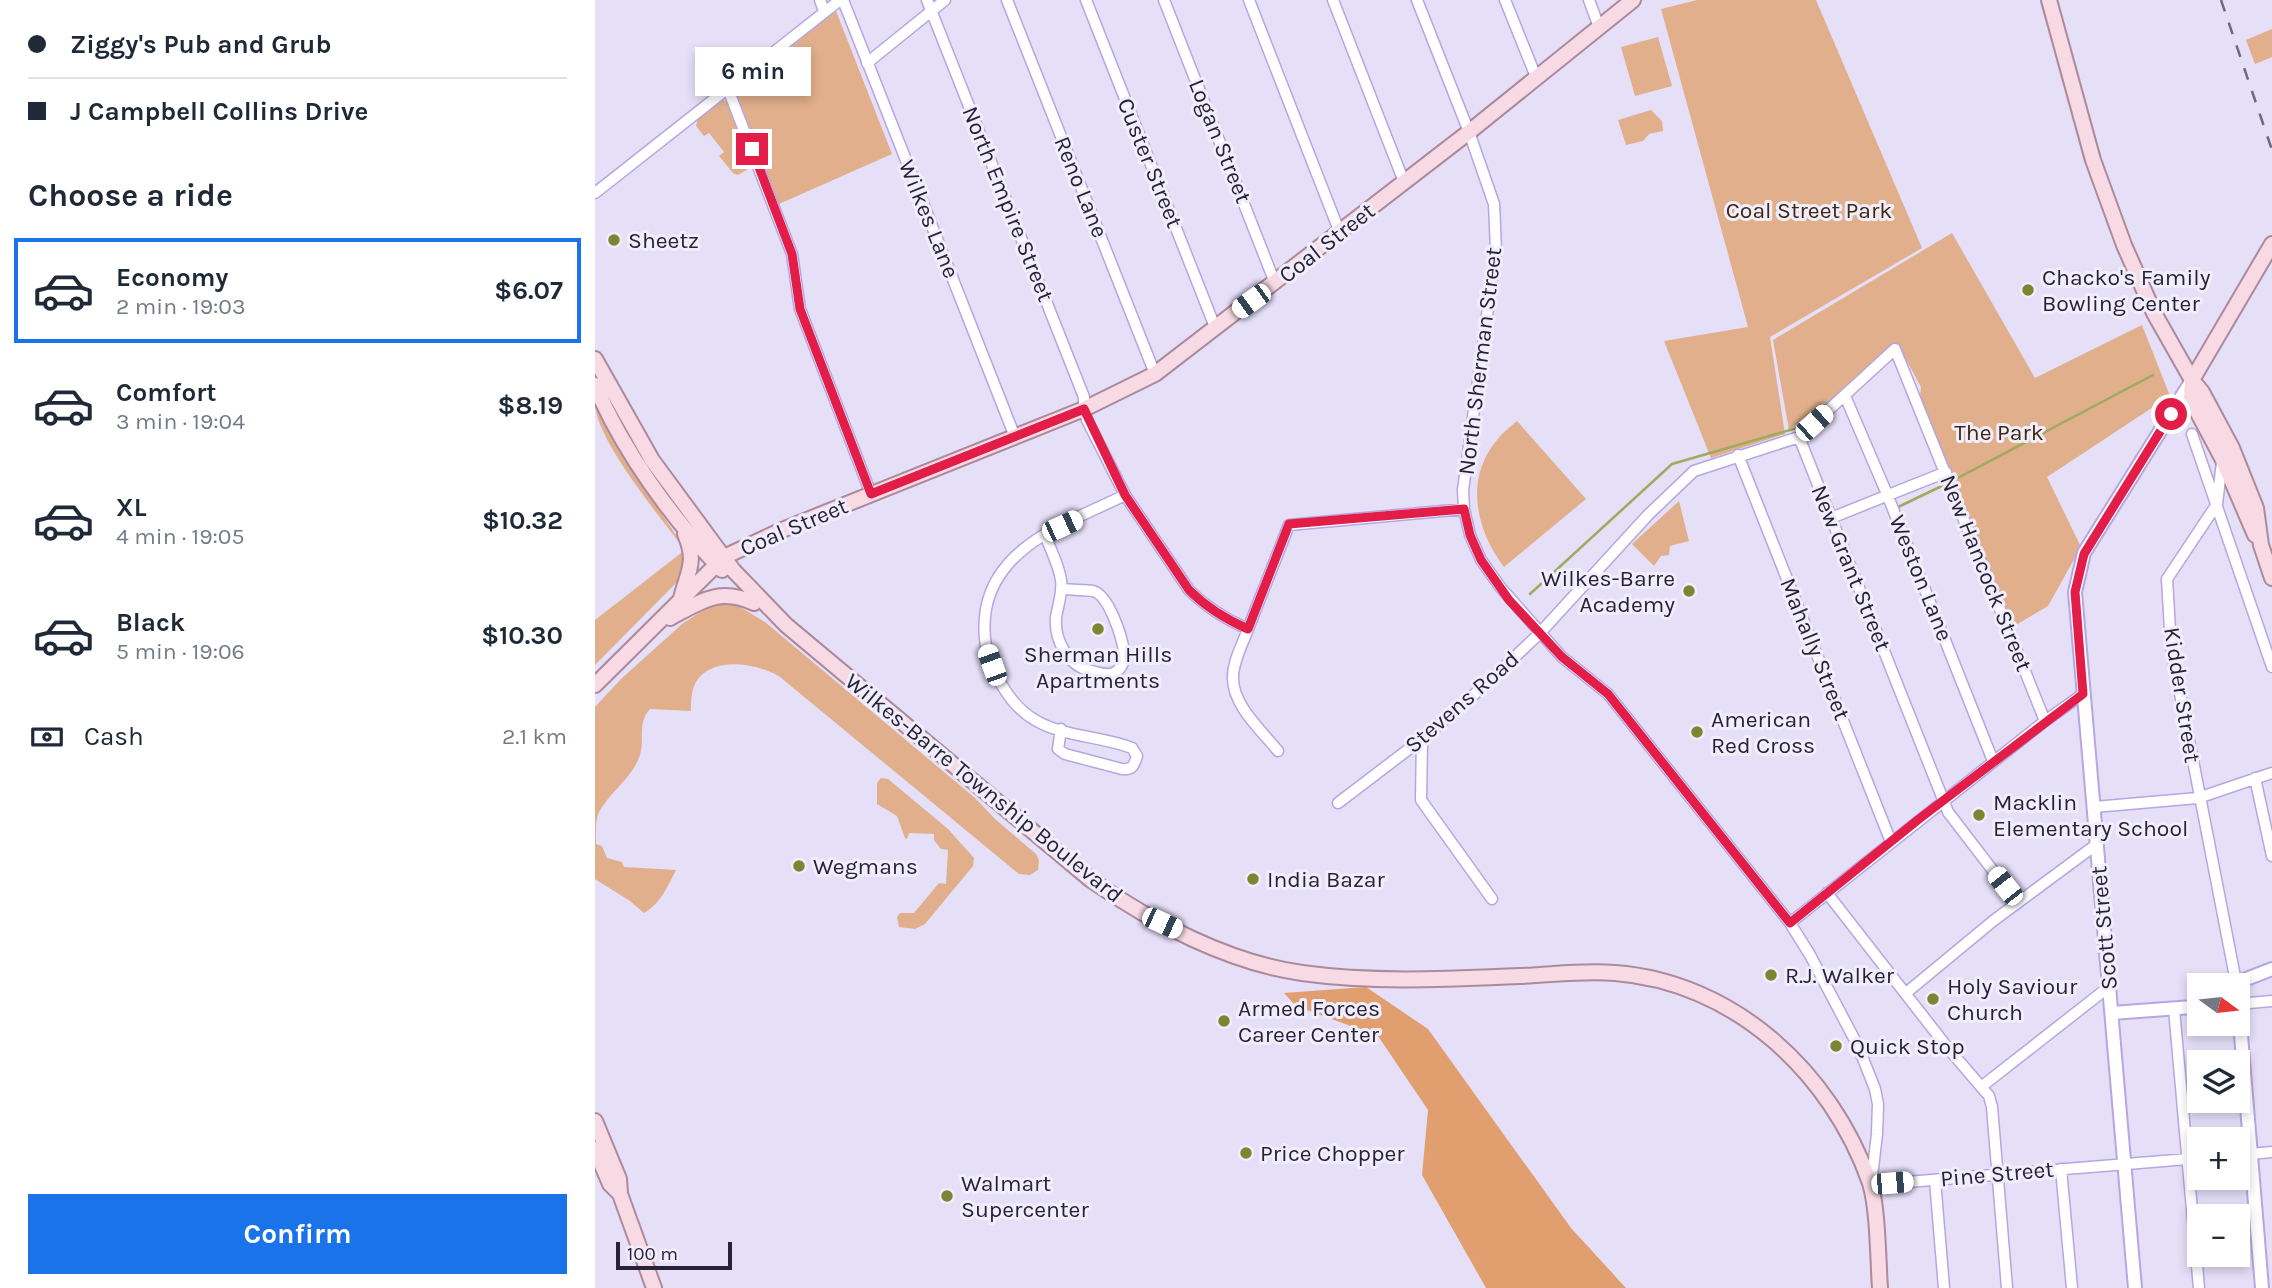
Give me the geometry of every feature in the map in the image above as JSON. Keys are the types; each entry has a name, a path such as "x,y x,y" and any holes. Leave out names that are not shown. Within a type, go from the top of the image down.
{"main road":[{"name":"Coal Street","path":"720,561 782,530 1084,409 1155,374 1340,233 1633,0"},
{"path":"2049,0 2093,160 2124,245 2154,313 2232,448 2256,509 2261,545 2272,578"},
{"name":"Scott Street","path":"2192,380 2272,244"},
{"name":"Wilkes-Barre Township Boulevard","path":"595,359 652,460 720,561 767,617 786,625"},
{"path":"2192,380 2191,400 2222,458 2250,527 2261,545"},
{"name":"Wilkes-Barre Township Boulevard","path":"595,385 638,463 679,520 720,561 733,570 786,625 1091,880 1126,905 1248,960 1300,973 1354,978 1522,976 1585,972 1640,976 1688,989 1741,1016 1790,1055 1825,1095 1849,1134 1871,1185 1880,1288"},
{"path":"679,520 691,549 692,566 681,601"},
{"path":"595,685 720,561"},
{"path":"654,627 720,595 738,596 754,603"},
{"path":"595,1121 619,1179 620,1194 654,1288"},
{"path":"595,1149 610,1184 620,1194"}],"street":[{"path":"820,0 824,11"},
{"path":"595,193 841,0"},
{"name":"Wilkes Lane","path":"841,0 1015,437"},
{"name":"North Empire Street","path":"927,0 1084,397 1084,409 1125,495 1196,597 1223,618 1248,629"},
{"path":"867,62 945,0"},
{"name":"Reno Lane","path":"1007,0 1155,374"},
{"name":"Custer Street","path":"1086,0 1215,327"},
{"name":"Logan Street","path":"1164,0 1275,283"},
{"path":"1249,0 1340,233"},
{"path":"1333,0 1404,182"},
{"name":"North Sherman Street","path":"1417,0 1494,204 1496,250 1465,464 1464,509 1470,535 1481,560 1509,600 1562,657 1608,694 1790,923 1844,1018 1871,1073 1878,1104 1871,1185"},
{"path":"1504,0 1535,77"},
{"path":"1589,0 1599,27"},
{"path":"728,89 792,254 800,309 871,494"},
{"name":"New Hancock Street","path":"1845,396 1895,349 2045,721"},
{"name":"Scott Street","path":"2135,1288 2075,592 2084,554 2192,380"},
{"path":"1738,455 1799,437 1845,396"},
{"name":"Weston Lane","path":"1845,396 1993,761"},
{"path":"2192,434 2272,667"},
{"name":"New Grant Street","path":"1799,437 1948,812 2017,902"},
{"name":"Stevens Road","path":"1338,803 1422,739 1539,634 1647,515 1694,471 1738,455"},
{"name":"Mahally Street","path":"1738,455 1891,842"},
{"name":"Kidder Street","path":"2222,458 2217,504 2167,579 2171,647 2233,973"},
{"path":"1831,518 1946,472"},
{"path":"1061,729 1058,748 1065,754 1122,769 1135,765 1137,756 1132,748 1033,719 1017,705 992,665 986,648 984,631 988,600 1004,568 1025,547 1045,534 1125,495"},
{"path":"1278,751 1245,709 1236,693 1233,676 1248,629 1289,524 1464,509"},
{"path":"1045,534 1061,577 1056,619 1058,638 1072,660 1085,670 1111,674 1122,667 1124,651 1111,611 1103,598 1097,592 1061,588"},
{"path":"1790,923 1993,761 2083,694"},
{"path":"1422,739 1421,800 1492,899"},
{"path":"2094,807 2199,798 2272,773"},
{"path":"2255,778 2272,856"},
{"path":"1906,993 2017,902 2097,844"},
{"path":"1827,893 1989,1096 2007,1288"},
{"path":"2251,978 2272,970"},
{"path":"1981,1087 2110,986"},
{"path":"2251,1001 2272,1000"},
{"path":"2112,1013 2187,1007"},
{"path":"2175,1009 2187,1147"},
{"path":"2239,1036 2243,1127"},
{"path":"2250,1154 2272,1152"},
{"name":"Pine Street","path":"1871,1185 2187,1159"},
{"path":"2061,1169 2072,1288"},
{"path":"1935,1180 1944,1288"},
{"path":"2191,1190 2199,1288"},
{"path":"2249,1190 2262,1288"}],"green space":[{"name":"Coal Street Park","path":"1697,0 1816,0 1922,248 1770,337 1785,434 1711,458 1664,341 1748,327 1661,9"},
{"path":"836,11 892,154 779,204 735,90"},
{"path":"2272,29 2272,57 2255,64 2246,40"},
{"path":"1658,37 1672,86 1635,96 1621,47"},
{"path":"721,99 729,103 751,162 748,169 738,175 733,173 719,156 724,152 709,133 704,136 696,126 698,118"},
{"path":"1651,110 1662,121 1663,131 1649,134 1643,141 1626,145 1618,120"},
{"name":"The Park","path":"1952,233 2035,378 2142,325 2170,396 2047,477 2081,547 2048,606 2009,629 1919,407 1921,387 1901,350 1887,356 1789,430 1773,340"},
{"path":"595,403 625,459 686,550 681,578 595,665 595,620 685,550 617,457 598,418"},
{"path":"1517,421 1586,499 1504,567 1486,537 1477,488 1487,455 1499,437"},
{"path":"1679,501 1689,541 1670,546 1669,555 1661,556 1654,566 1632,544"},
{"path":"717,601 732,602 765,622 975,798 1036,854 1039,860 1038,870 1030,875 1019,874 780,677 760,668 735,664 723,665 702,675 693,690 691,711 650,709 642,725 641,749 637,763 598,815 596,844 602,846 607,858 622,862 624,867 676,870 663,894 655,905 644,913 595,879 595,707 621,679 682,624"},
{"path":"881,778 888,779 948,829 974,858 973,866 925,924 915,929 899,927 897,917 900,913 914,913 939,883 946,884 948,850 941,849 934,840 934,834 909,833 907,839 905,838 897,816 877,804 877,783"}],"shaded area":[{"path":"1366,987 1428,1029 1571,1228 1626,1288 1486,1288 1422,1175 1428,1110 1378,1036 1296,1006 1284,993"}],"waterway":[{"path":"1952,481 2153,375"},
{"path":"1530,594 1672,464 1797,428 1847,389"},
{"path":"1896,508 1946,484"}],"railway":[{"path":"2221,0 2272,150"}],"place":[{"name":"Sheetz","path":"614,240"},
{"name":"Chacko's Family Bowling Center","path":"2028,290"},
{"name":"Wilkes-Barre Academy","path":"1689,591"},
{"name":"Sherman Hills Apartments","path":"1098,629"},
{"name":"American Red Cross","path":"1697,732"},
{"name":"Macklin Elementary School","path":"1979,815"},
{"name":"Wegmans","path":"799,866"},
{"name":"India Bazar","path":"1253,879"},
{"name":"R.J. Walker","path":"1771,975"},
{"name":"Holy Saviour Church","path":"1933,999"},
{"name":"Armed Forces Career Center","path":"1224,1021"},
{"name":"Quick Stop","path":"1836,1046"},
{"name":"Price Chopper","path":"1246,1153"},
{"name":"Walmart Supercenter","path":"947,1196"}],"route":[{"path":"752,149 792,254 800,309 871,494 1084,409 1125,495 1189,590 1202,604 1223,618 1248,629 1289,524 1464,509 1470,535 1481,560 1509,600 1562,657 1608,694 1790,923 1919,819 2083,694 2075,592 2084,554 2171,414"}]}
